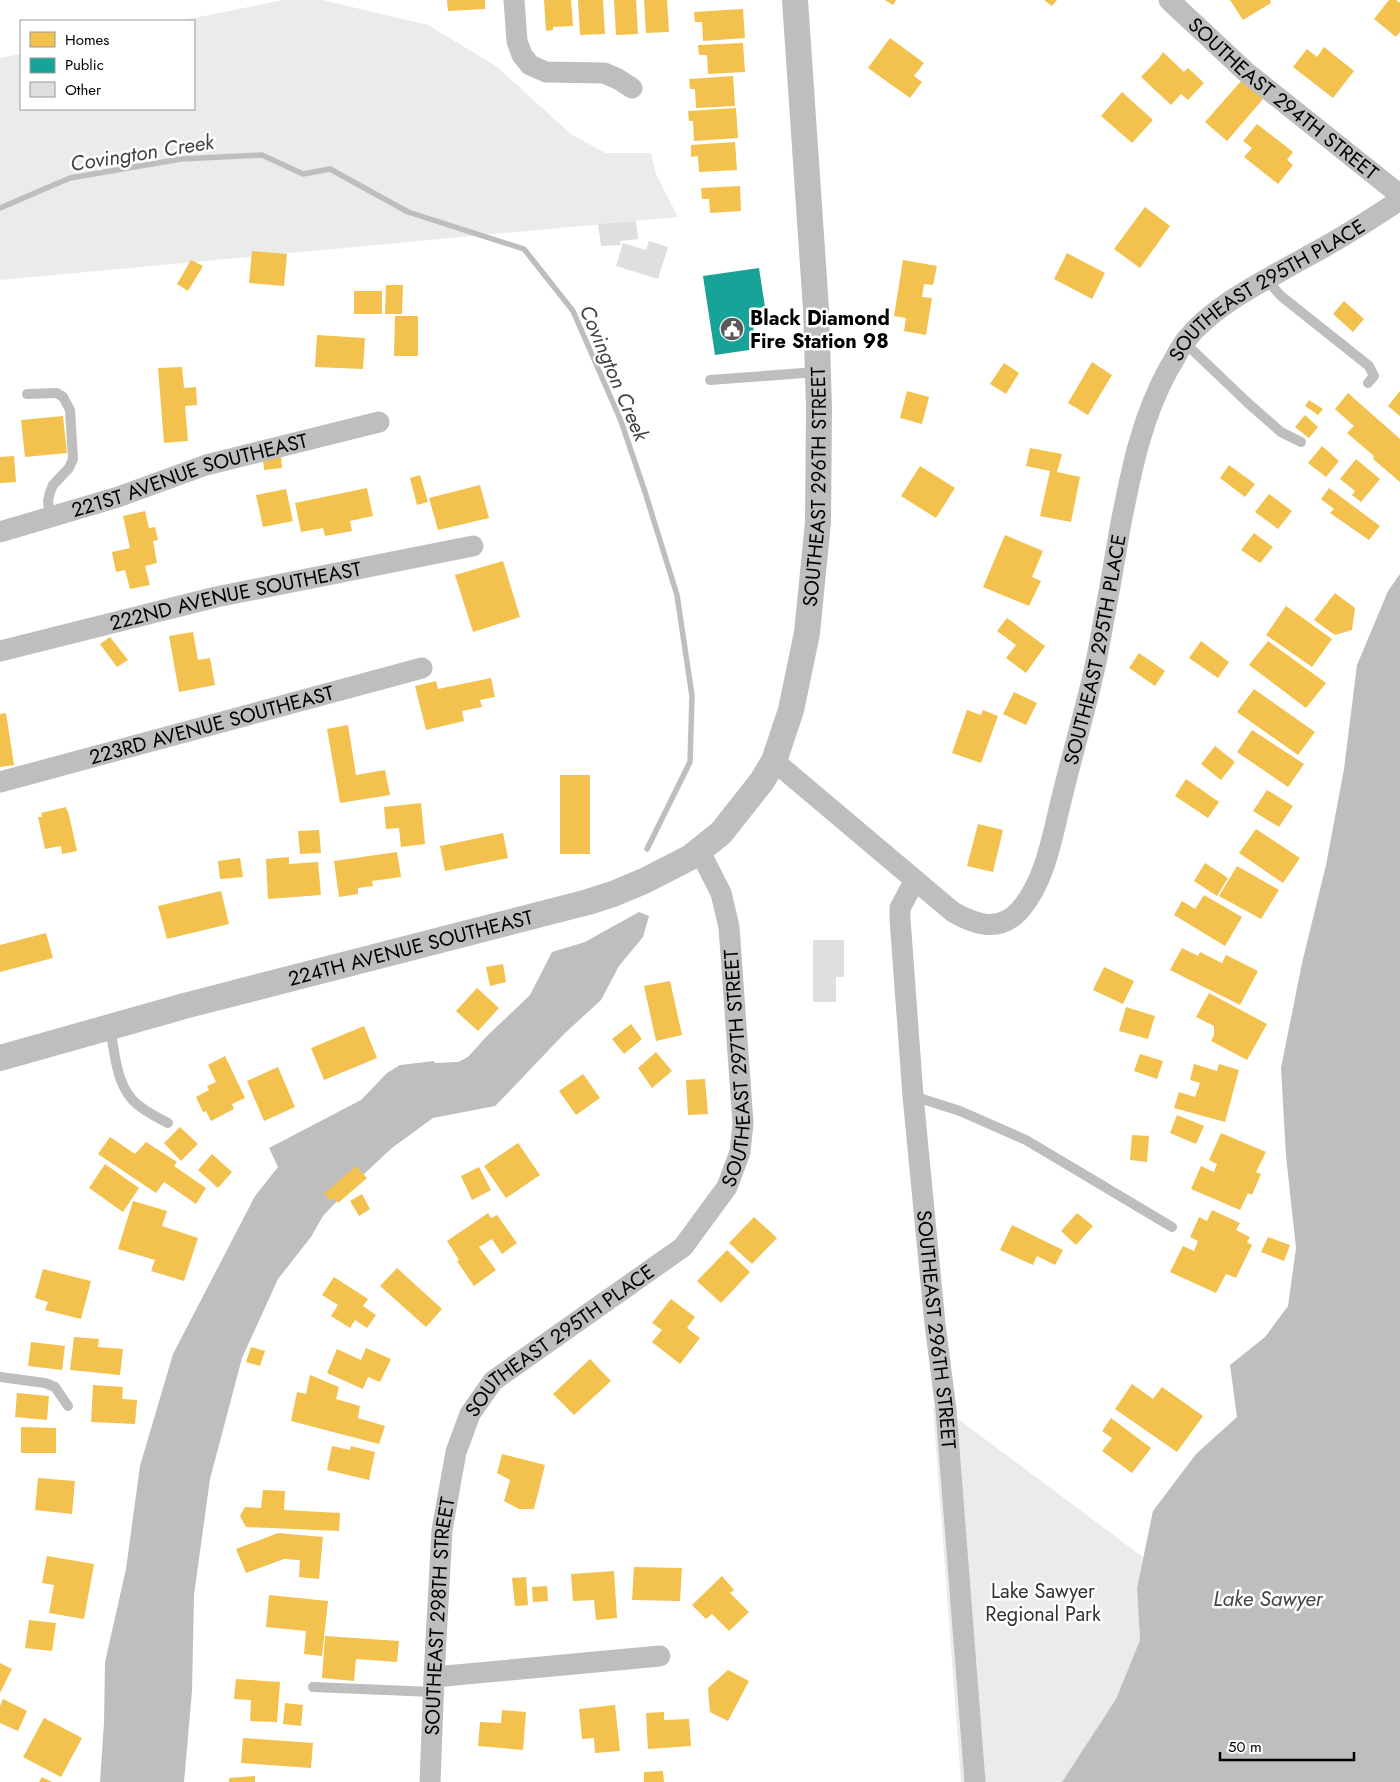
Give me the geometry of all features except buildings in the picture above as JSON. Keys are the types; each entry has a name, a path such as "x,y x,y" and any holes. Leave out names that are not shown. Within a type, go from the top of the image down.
{"street":[{"path":"514,0 517,41 522,55 530,64 546,72 604,73 632,88"},
{"name":"SOUTHEAST 296TH STREET","path":"774,761 790,710 807,633 818,522 820,408 816,309 795,0"},
{"name":"SOUTHEAST 294TH STREET","path":"1169,0 1246,72 1400,195"},
{"name":"SOUTHEAST 295TH PLACE","path":"774,761 953,912 968,921 982,925 992,925 1004,921 1019,912 1033,892 1046,859 1096,661 1132,462 1158,388 1184,342 1196,329 1222,308 1266,279 1308,257 1400,200"},
{"name":"221ST AVENUE SOUTHEAST","path":"0,532 118,497 206,466 379,422"},
{"name":"222ND AVENUE SOUTHEAST","path":"0,651 216,597 473,546"},
{"name":"223RD AVENUE SOUTHEAST","path":"0,782 422,668"},
{"name":"224TH AVENUE SOUTHEAST","path":"0,1058 188,1005 588,902 644,881 691,857 721,833 762,781 774,761"},
{"name":"SOUTHEAST 297TH STREET","path":"683,1247 727,1187 740,1152 743,1123 729,927 721,893 699,850"},
{"name":"SOUTHEAST 296TH STREET","path":"915,880 900,908 913,1096 935,1324 946,1410 976,1782"},
{"name":"SOUTHEAST 295TH PLACE","path":"456,1452 470,1414 493,1381 683,1247"},
{"name":"SOUTHEAST 298TH STREET","path":"430,1782 433,1685 442,1530 456,1452"},
{"path":"433,1685 660,1656"}],"lane":[{"path":"1266,279 1281,296 1369,366 1374,376 1368,383"},
{"path":"1184,342 1281,432 1301,442"},
{"path":"710,380 818,372"},
{"path":"27,394 57,393 63,397 70,410 73,459 69,468 53,484 48,501 50,518"},
{"path":"109,1027 125,1091 137,1105 168,1124"},
{"path":"913,1096 960,1111 1026,1140 1172,1226"},
{"path":"0,1377 45,1383 56,1387 68,1406"},
{"path":"313,1687 433,1685"}],"green space":[{"path":"283,0 322,0 428,25 496,66 572,135 606,153 651,153 656,174 678,217 0,280 0,58 20,54 20,110 195,110 195,20 184,20"},
{"name":"Lake Sawyer Regional Park","path":"933,1408 946,1410 1143,1557 1137,1588 1140,1640 1116,1699 1062,1782 961,1782"}],"water":[{"name":"Lake Sawyer","path":"1400,574 1400,1782 1062,1782 1116,1699 1140,1640 1137,1588 1153,1511 1196,1454 1237,1417 1230,1365 1265,1337 1288,1306 1296,1248 1286,1156 1281,1068 1302,963 1326,865 1344,769 1357,665 1388,591"},
{"path":"639,912 649,916 643,937 619,966 601,1000 564,1034 495,1106 433,1118 392,1148 349,1188 323,1216 311,1237 278,1279 242,1358 210,1479 194,1595 192,1691 184,1782 100,1782 104,1723 105,1662 126,1569 140,1466 173,1354 255,1196 278,1167 269,1148 361,1100 387,1073 400,1065 434,1061 435,1063 458,1062 468,1057 530,995 552,952 585,942"}],"waterway":[{"name":"Covington Creek","path":"0,208 70,178 181,159 262,155 303,174 330,169 408,212 524,249 573,311 621,421 677,595 692,696 690,762 647,849"}],"place":[{"name":"Black Diamond Fire Station 98","path":"732,329"}]}
